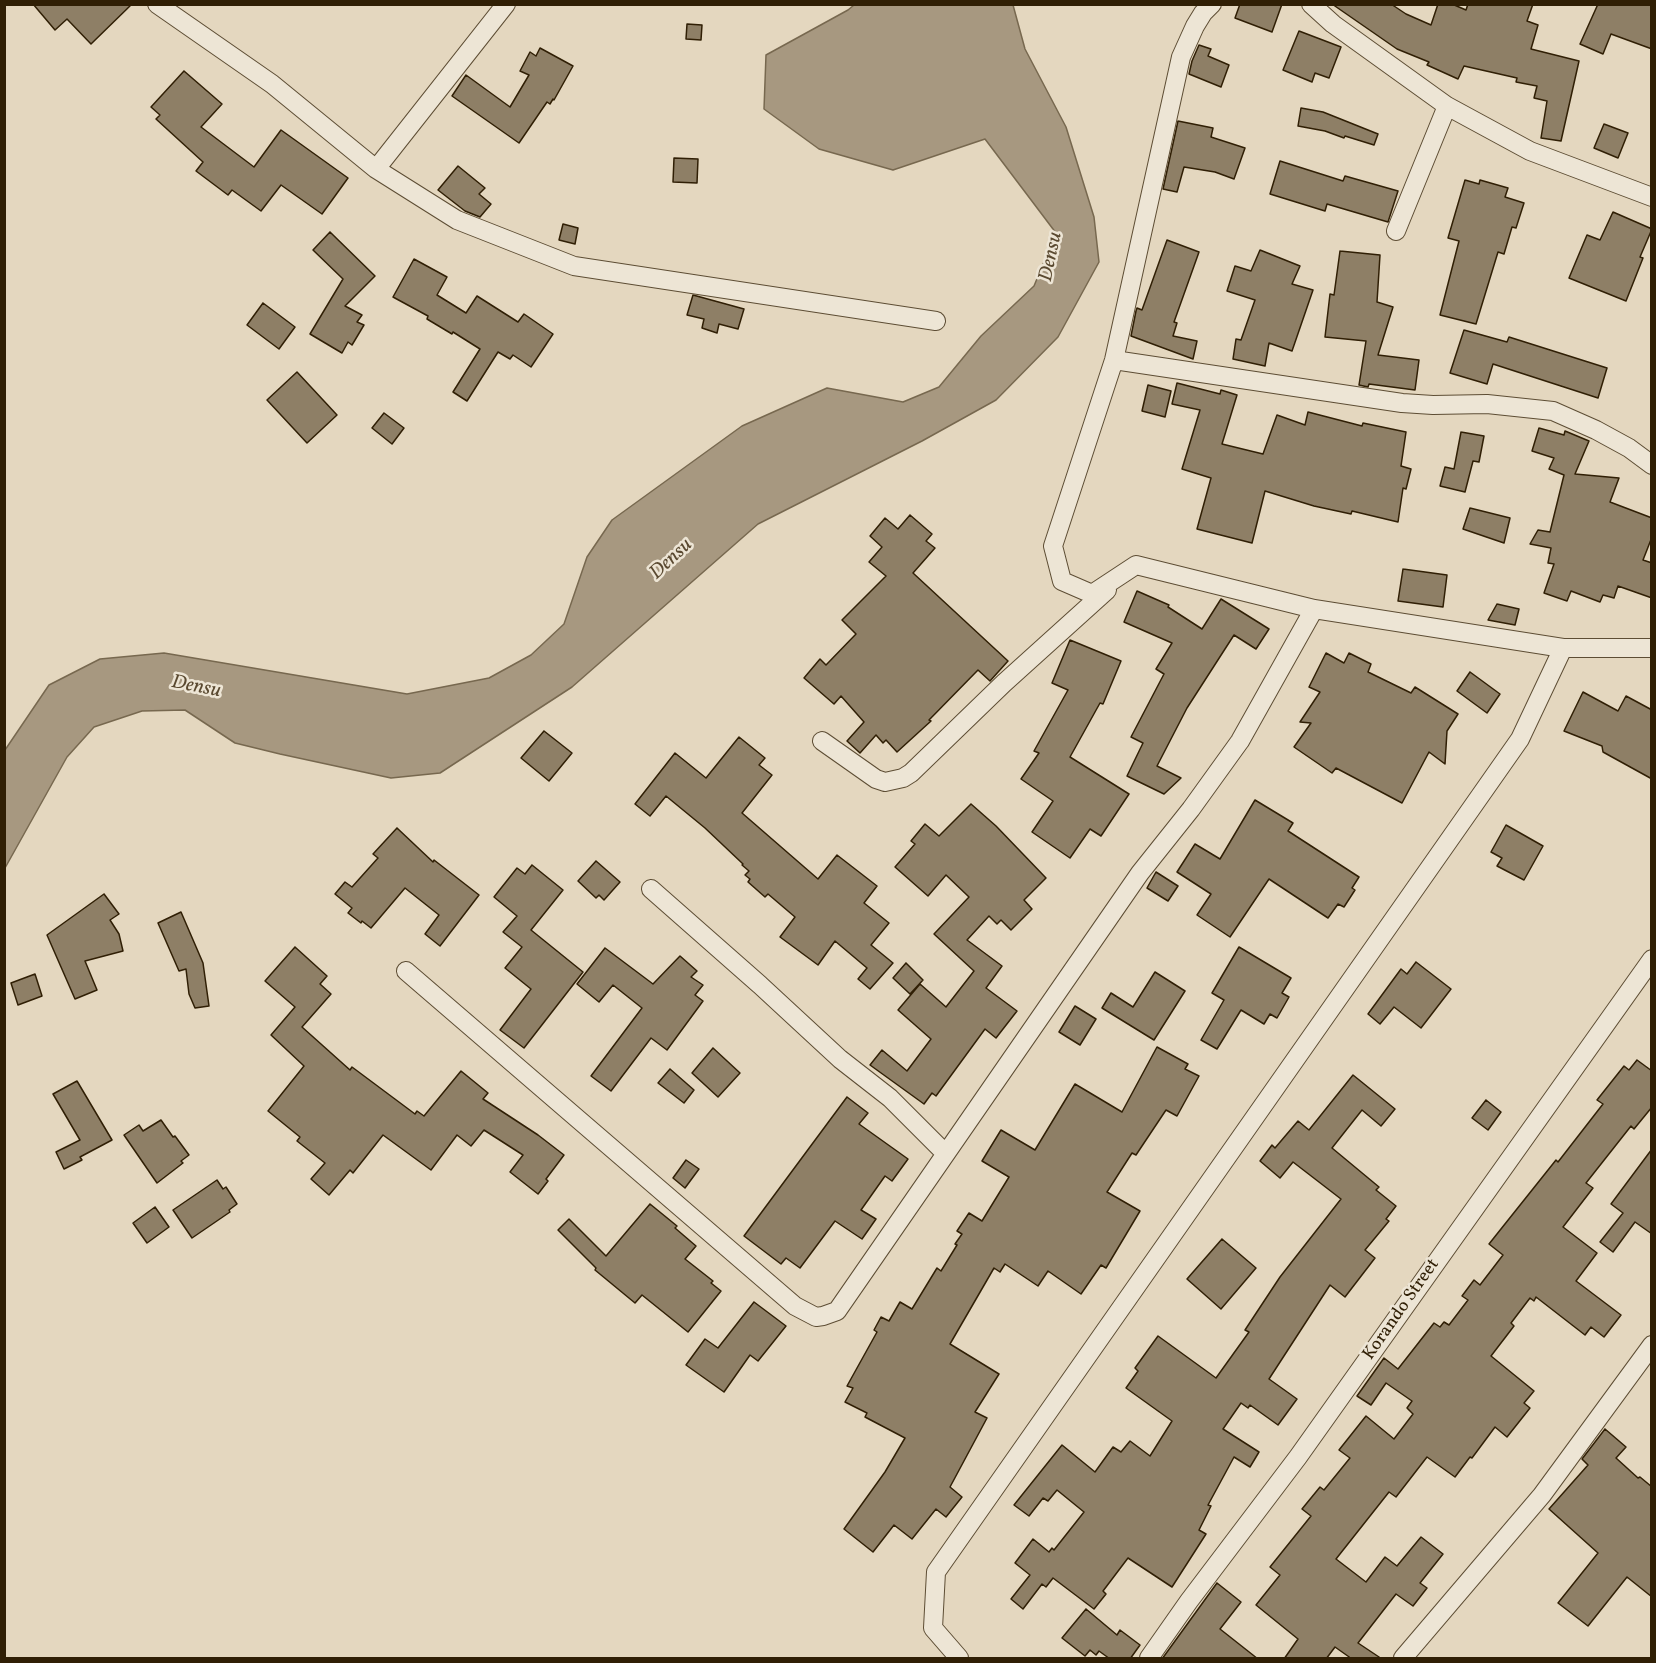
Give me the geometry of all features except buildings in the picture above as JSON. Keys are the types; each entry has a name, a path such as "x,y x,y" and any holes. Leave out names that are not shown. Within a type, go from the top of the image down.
{"street":[{"path":"157,4 272,84 376,169 457,220 574,266 936,321"},
{"path":"376,169 506,4"},
{"path":"1212,4 1195,26 1180,57 1114,360 1053,546 1062,581 1092,594 1136,565 1314,609 1563,648 1652,648"},
{"path":"1311,4 1334,24 1447,106 1530,151 1652,196"},
{"path":"1396,231 1447,106"},
{"path":"1114,360 1402,403 1487,404 1553,411 1596,430 1629,448 1652,465"},
{"path":"822,741 876,779 885,782 903,778 911,773 1012,675 1136,565"},
{"path":"406,971 795,1306 816,1317 837,1311 1140,873 1191,809 1240,741 1314,609"},
{"path":"959,1659 933,1628 936,1572 1520,739 1563,648"},
{"path":"651,889 832,1052 890,1098 945,1153"},
{"name":"Korando Street","path":"1149,1659 1189,1601 1298,1457 1652,959"},
{"path":"1403,1659 1542,1495 1652,1345"}],"water":[{"name":"Densu","path":"854,5 1013,5 1025,49 1066,127 1094,217 1099,262 1058,337 996,400 922,441 758,524 572,687 440,773 391,778 235,743 185,710 142,711 94,727 67,757 5,868 5,750 49,685 100,659 164,653 407,694 489,678 531,655 564,624 587,557 612,520 742,426 827,388 903,402 939,387 981,336 1034,286 1056,233 985,139 893,170 819,149 764,109 766,55"}]}
